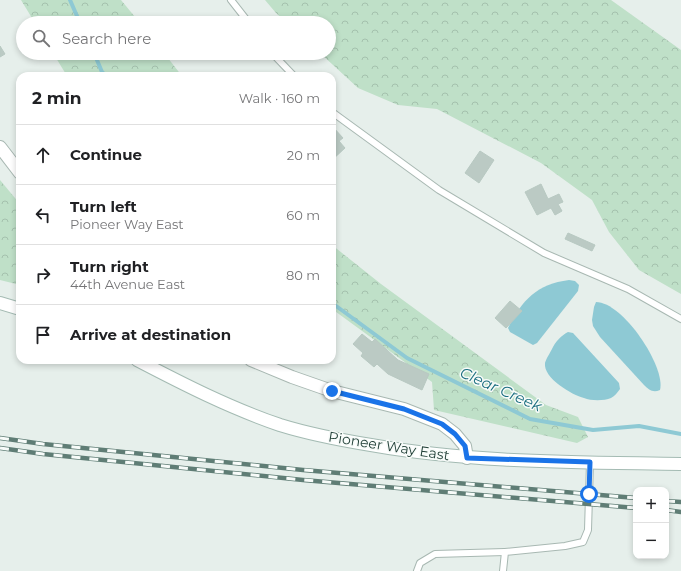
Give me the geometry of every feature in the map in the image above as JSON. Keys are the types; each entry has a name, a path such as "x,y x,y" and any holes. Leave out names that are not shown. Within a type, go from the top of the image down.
{"main road":[{"path":"0,147 16,168"},
{"path":"0,303 16,308"},
{"name":"Pioneer Way East","path":"145,364 207,396 280,425 339,440 402,451 467,458 681,464"},
{"path":"261,364 332,391 404,409 442,424 455,434 465,446 467,458"}],"lane":[{"path":"231,0 244,16"},
{"path":"279,60 290,72"},
{"path":"336,115 439,190 538,249 628,289 681,319"},
{"path":"417,571 420,563 435,554 506,552 566,546 583,542 588,530 590,462"},
{"path":"503,571 506,552"}],"green space":[{"path":"21,0 121,0 134,16 31,16"},
{"path":"265,0 611,0 681,50 681,294 639,270 609,232 592,200 541,163 437,109 398,105 358,88 328,60 336,60 336,16 279,16"},
{"path":"57,60 169,60 179,72 65,72"},
{"path":"0,180 16,199 16,284 0,280"},
{"path":"336,248 381,284 546,405 578,417 588,437 577,443 434,410 432,382 336,312"}],"water":[{"path":"569,280 575,281 579,285 578,291 537,343 533,345 510,332 508,328 513,318 532,295 548,285"},
{"path":"596,302 607,305 618,313 630,324 640,337 650,352 656,367 660,380 660,390 649,390 600,337 593,326 592,320"},
{"path":"568,332 573,333 619,383 620,389 612,397 605,400 590,400 566,390 553,380 546,369 545,363 553,346"}],"building":[{"path":"0,46 5,54 0,57"},
{"path":"336,130 343,138 339,141 345,148 336,156"},
{"path":"480,151 494,160 479,183 465,173"},
{"path":"541,184 548,199 559,194 563,202 558,204 562,211 555,215 551,208 537,215 525,192"},
{"path":"568,233 595,245 592,251 565,239"},
{"path":"510,301 522,311 506,328 495,318"},
{"path":"362,334 372,342 375,339 398,360 429,374 422,390 388,374 377,364 374,367 361,356 363,353 353,344"}],"waterway":[{"name":"Clear Creek","path":"70,0 77,16"},
{"name":"Clear Creek","path":"97,60 102,72"},
{"name":"Clear Creek","path":"336,306 407,358 530,419 593,430 639,426 681,434"}],"railway":[{"path":"0,438 43,444 303,470 633,498"},
{"path":"0,448 43,454 303,480 633,508"},
{"path":"669,501 681,502"},
{"path":"669,510 681,512"}],"route":[{"path":"332,391 404,409 442,424 455,434 465,446 467,458 590,462 589,494"}]}
